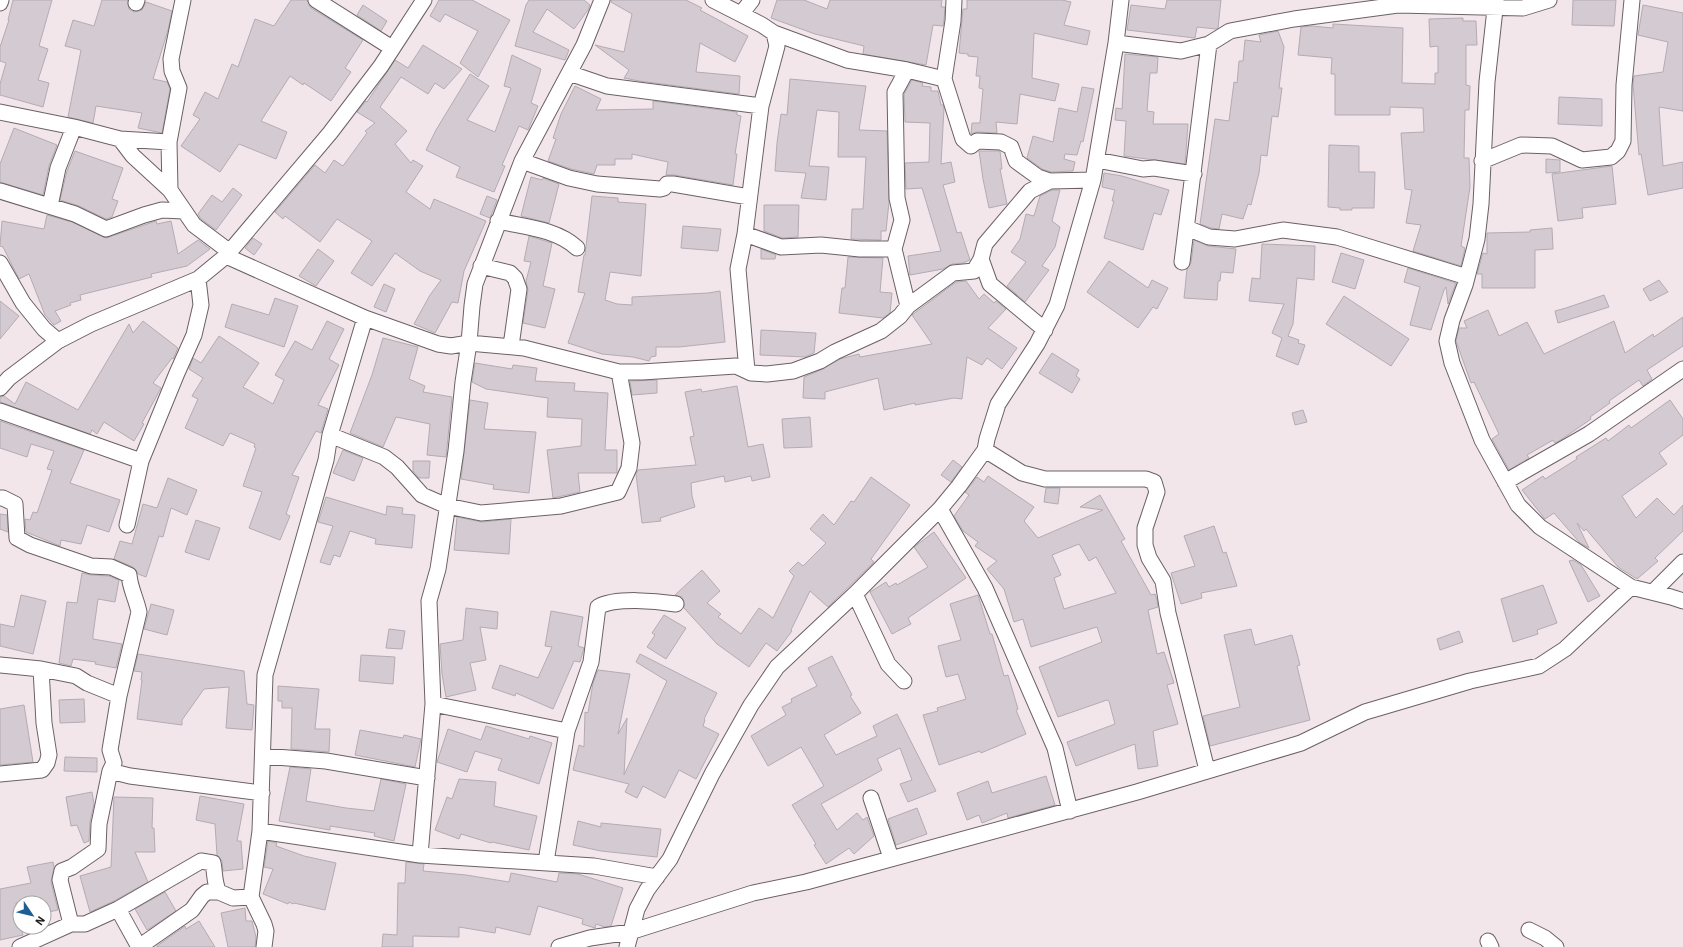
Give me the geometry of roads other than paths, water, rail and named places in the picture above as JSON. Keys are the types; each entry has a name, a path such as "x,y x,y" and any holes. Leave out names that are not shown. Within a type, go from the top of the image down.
{"street":[{"path":"0,4 1,0"},
{"path":"170,190 169,142 179,88 172,71 170,59 183,0"},
{"path":"316,0 392,48"},
{"path":"0,388 9,378 58,341 91,324 198,279 228,254 330,133 392,48 424,0"},
{"path":"420,855 432,704 429,601 438,569 456,452 475,284 522,161 584,45 602,0"},
{"path":"713,0 774,33 847,60 907,70 944,79"},
{"path":"741,14 752,0"},
{"path":"954,0 953,21 944,79 963,139 971,146 977,142 1001,142 1011,147 1016,161 1038,177 1050,180 1093,180"},
{"path":"627,947 630,932 638,909 647,890 670,859 712,774 751,705 777,667 855,594 940,509 985,450 986,439 998,404 1044,330 1057,305 1093,180 1116,43 1121,0"},
{"path":"1116,43 1181,51 1209,44 1230,31 1294,19 1398,5 1495,3 1523,8 1549,0"},
{"path":"1482,161 1522,145 1552,146 1582,160 1611,157 1618,151 1623,140 1624,85 1635,1"},
{"path":"1495,3 1486,82 1481,204 1477,239 1447,341 1452,363 1482,440 1518,505 1540,527 1631,586 1683,601"},
{"path":"746,371 738,269 745,234 761,106 777,46 774,33"},
{"path":"1182,262 1209,44"},
{"path":"907,70 895,92 897,198 902,220 894,249 908,306"},
{"path":"569,72 607,86 761,106"},
{"path":"0,112 74,127 120,139 169,142"},
{"path":"50,206 58,168 74,127"},
{"path":"120,139 133,156 170,190 194,225 228,254 365,318 438,344 451,346 469,343 524,348 619,372 736,366 751,373 767,374 793,372 820,361 834,352 881,331 900,316 908,306 953,273 974,271 981,259 985,244 1030,191 1050,180"},
{"path":"1096,160 1143,169 1154,168 1194,174"},
{"path":"522,161 569,178 597,184 660,189 664,188 667,184 673,184 749,197"},
{"path":"0,191 75,214 106,229 162,210 184,211"},
{"path":"498,221 557,235 571,241 577,248"},
{"path":"1187,228 1209,237 1235,239 1284,230 1337,237 1467,277"},
{"path":"745,234 781,247 822,245 860,249 894,249"},
{"path":"981,259 990,284 1044,330"},
{"path":"0,263 23,303 44,329 58,341"},
{"path":"481,266 510,273 515,278 519,289 511,346"},
{"path":"127,525 141,461 177,372 194,335 201,305 198,279"},
{"path":"264,947 266,931 251,897 260,831 266,675 326,460 330,435 365,318"},
{"path":"1505,482 1589,434 1683,369"},
{"path":"330,435 384,457 397,467 422,495 447,506 481,512 560,506 618,492 629,468 632,443 619,372"},
{"path":"0,411 141,461"},
{"path":"985,450 1022,473 1045,479 1146,479 1154,482 1157,492 1145,528 1144,545 1149,558 1163,581 1168,613 1208,770"},
{"path":"0,498 15,504 17,538 30,545 92,566 111,567 129,575 130,586 136,599 139,612 119,696 110,750 114,763 110,771 99,824 98,849 62,872 60,880 71,924"},
{"path":"940,509 985,588 1052,741 1070,811"},
{"path":"1653,592 1683,562"},
{"path":"559,947 590,938 630,932 753,893 806,882 1137,792 1301,743 1365,712 1470,681 1539,666 1566,649 1631,586"},
{"path":"855,594 888,664 904,681"},
{"path":"546,862 568,731 591,662 598,607 605,603 653,600 676,604"},
{"path":"0,665 41,669 76,676 87,683 119,696"},
{"path":"0,774 42,770 46,763 49,755 43,710 41,669"},
{"path":"432,704 568,731"},
{"path":"263,756 326,761 427,778"},
{"path":"110,771 130,776 262,793"},
{"path":"870,798 891,858"},
{"path":"260,831 420,855 594,866 658,877"},
{"path":"20,947 71,924 85,924 118,909 201,861 208,861 212,863 216,875 216,887 219,892"},
{"path":"118,909 139,947 192,910 202,896 207,892 219,892 232,898 251,897"},
{"path":"638,909 654,924"},
{"path":"1529,930 1545,938 1556,947"}]}
